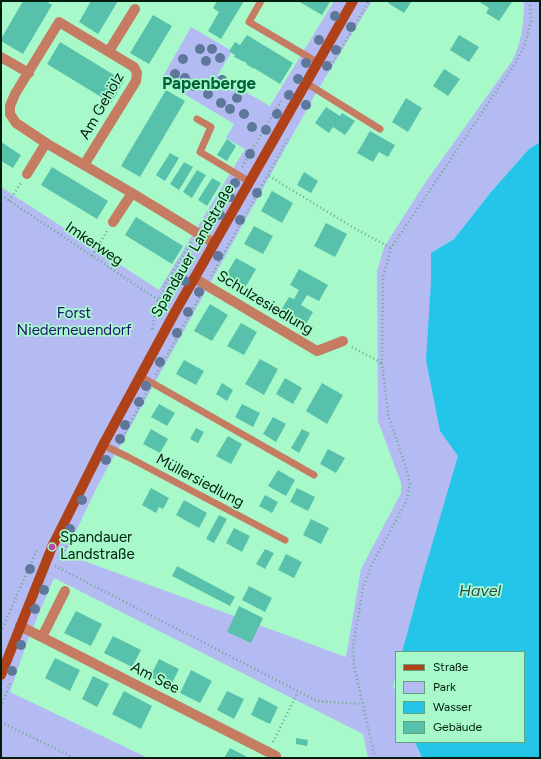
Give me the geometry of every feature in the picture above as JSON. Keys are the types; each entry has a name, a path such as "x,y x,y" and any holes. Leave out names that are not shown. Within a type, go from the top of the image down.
{"main road":[{"name":"Spandauer Landstraße","path":"1,675 45,563 103,446 194,278 352,1"}],"street":[{"name":"Am Gehölz","path":"109,51 135,9"},
{"name":"Am Gehölz","path":"84,165 136,81 137,73 134,67 60,22 10,106 10,114 16,123 46,143 214,243"},
{"path":"1,57 29,74"},
{"path":"27,174 46,143"},
{"path":"113,222 132,193"},
{"name":"Schulzesiedlung","path":"194,278 317,351 343,341"},
{"path":"42,638 65,591"},
{"name":"Am See","path":"20,626 272,754"}],"lane":[{"path":"261,1 248,22 317,62"},
{"path":"306,82 380,129"},
{"path":"197,119 211,127 200,152 250,182"},
{"path":"140,376 314,475"},
{"name":"Müllersiedlung","path":"103,446 285,540"}],"path":[{"path":"329,69 369,1"},
{"path":"375,758 354,666 353,647 363,588 372,564 406,502 410,484 388,414 382,363 383,277 391,248 516,62 525,44 531,21 530,1"},
{"path":"115,451 206,285 290,137"},
{"path":"9,201 27,174"},
{"path":"269,176 354,228 391,248"},
{"name":"Imkerweg","path":"1,195 175,312"},
{"path":"92,256 113,222"},
{"path":"343,341 382,363"},
{"path":"57,567 70,540"},
{"path":"45,563 57,567 316,701 362,704"},
{"path":"1,707 11,678"},
{"path":"272,754 298,692"},
{"path":"1,722 74,758"}],"green space":[{"name":"Forst Niederneuendorf","path":"334,1 372,1 316,93 98,485 65,554 346,657 361,569 401,493 401,483 378,421 377,271 384,247 425,183 512,61 522,32 524,1 540,1 540,142 529,149 491,192 454,239 431,253 431,282 440,431 459,456 402,651 395,651 395,679 393,686 395,691 395,743 415,743 422,758 368,758 363,734 54,578 27,642 10,692 148,758 1,758 1,187 159,290 245,149 226,138 234,124 161,80 191,27 232,51 217,76 270,106"}],"water":[{"name":"Havel","path":"540,142 540,758 422,758 415,743 525,743 525,651 402,651 458,456 440,431 426,360 431,282 431,253 454,239 491,192 529,149"}],"building":[{"path":"23,1 46,1 52,5 23,54 1,41 1,39"},
{"path":"91,1 118,1 98,34 79,22"},
{"path":"217,1 244,1 221,39 208,31 219,12 213,8"},
{"path":"298,1 329,1 330,2 322,15"},
{"path":"389,1 412,1 404,13 388,3"},
{"path":"478,1 512,2 499,21 486,13 489,8"},
{"path":"153,15 172,26 149,64 130,53"},
{"path":"247,35 293,63 280,84 246,64 247,63 234,57 235,55 229,51 235,42 240,45"},
{"path":"459,35 479,47 469,62 450,50"},
{"path":"60,42 124,81 111,103 47,64"},
{"path":"444,69 460,79 448,96 433,86"},
{"path":"166,90 185,101 140,177 121,166"},
{"path":"406,98 422,108 408,132 392,122"},
{"path":"326,107 340,116 342,113 355,121 345,135 333,127 329,133 315,123"},
{"path":"370,131 395,145 388,157 379,152 373,162 357,153"},
{"path":"227,139 236,146 227,161 217,155"},
{"path":"1,142 21,155 13,168 1,161"},
{"path":"170,153 179,158 165,181 156,175"},
{"path":"184,162 193,167 179,190 170,184"},
{"path":"52,167 108,201 97,219 41,185"},
{"path":"197,170 206,175 192,198 183,192"},
{"path":"304,172 318,181 311,193 297,185"},
{"path":"212,178 221,183 207,206 198,200"},
{"path":"272,191 293,203 282,223 261,211"},
{"path":"136,217 183,246 172,264 125,235"},
{"path":"326,223 347,234 335,257 314,246"},
{"path":"254,226 273,236 263,254 244,244"},
{"path":"236,258 256,269 245,288 225,277"},
{"path":"299,269 328,285 319,301 307,295 301,305 313,312 306,324 281,310 289,297 294,299 299,290 290,285"},
{"path":"210,304 228,315 212,341 194,331"},
{"path":"241,323 257,332 244,355 227,346"},
{"path":"260,359 278,369 264,395 245,384"},
{"path":"184,360 204,371 196,385 176,374"},
{"path":"285,378 302,388 293,404 276,394"},
{"path":"222,383 233,390 227,401 216,394"},
{"path":"322,383 343,395 327,424 306,411"},
{"path":"159,404 175,413 167,426 151,417"},
{"path":"242,404 260,413 253,427 235,417"},
{"path":"273,417 286,424 276,442 263,434"},
{"path":"196,428 204,432 198,443 190,439"},
{"path":"151,429 168,439 160,453 143,444"},
{"path":"302,429 310,433 299,453 291,448"},
{"path":"228,436 242,444 231,464 216,456"},
{"path":"328,449 345,458 336,473 320,464"},
{"path":"278,470 295,480 286,496 268,486"},
{"path":"151,488 169,498 163,509 159,507 156,513 142,505"},
{"path":"297,488 315,497 308,511 290,502"},
{"path":"265,495 278,502 272,513 259,506"},
{"path":"184,500 207,513 199,528 176,515"},
{"path":"219,515 227,519 214,543 206,539"},
{"path":"311,519 329,528 321,544 303,535"},
{"path":"234,528 250,536 242,552 226,543"},
{"path":"265,549 274,553 265,569 256,564"},
{"path":"286,554 302,562 294,578 278,570"},
{"path":"177,566 235,597 230,606 172,576"},
{"path":"249,586 272,598 265,612 242,600"},
{"path":"239,606 263,618 251,643 227,632"},
{"path":"76,611 102,624 91,646 64,633"},
{"path":"113,636 141,650 132,667 104,653"},
{"path":"55,658 80,670 70,691 45,678"},
{"path":"159,659 179,669 170,687 150,677"},
{"path":"191,670 212,681 200,703 180,693"},
{"path":"93,676 109,684 97,707 82,699"},
{"path":"124,691 152,706 141,729 112,714"},
{"path":"227,691 244,699 234,719 217,710"},
{"path":"259,697 278,707 270,724 251,715"},
{"path":"296,738 308,740 307,746 296,744"},
{"path":"230,748 249,758 224,758"}],"place":[{"name":"Spandauer Landstraße","path":"52,547"}],"district":[{"name":"Papenberge","path":"209,84"}]}
